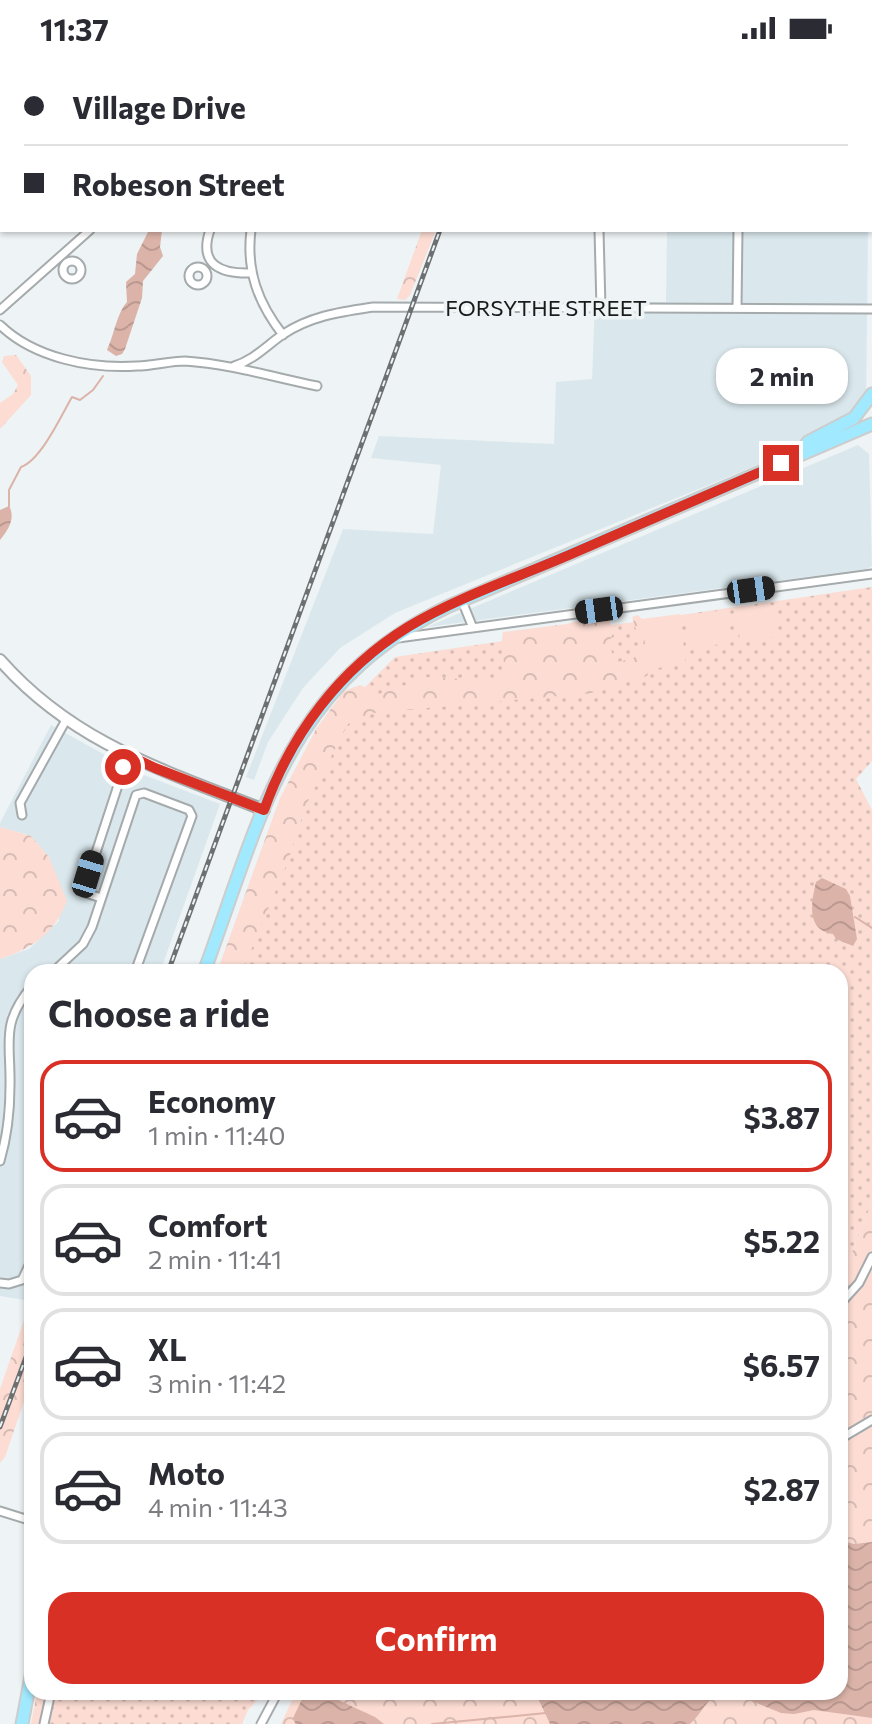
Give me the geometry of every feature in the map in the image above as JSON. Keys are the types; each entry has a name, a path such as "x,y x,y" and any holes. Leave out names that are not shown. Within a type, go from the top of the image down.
{"main road":[{"path":"796,456 808,442 854,418 872,394"},
{"path":"207,964 289,751 317,710 349,674 391,638 428,616 872,424"},
{"path":"0,660 29,690 66,720 155,768 264,810"},
{"path":"22,1724 27,1700"}],"street":[{"path":"0,310 64,260 88,232"},
{"path":"210,232 207,251 213,264 223,272 251,273"},
{"path":"251,232 251,273 262,304 283,335"},
{"path":"599,232 601,308"},
{"path":"737,308 738,232"},
{"path":"205,271 213,264"},
{"name":"FORSYTHE STREET","path":"234,366 246,363 283,335 314,318 373,307 872,309"},
{"path":"0,325 45,354 94,364 133,367 183,361 234,366 317,386"},
{"path":"391,638 872,574"},
{"path":"462,601 473,628"},
{"path":"22,815 20,803 66,720"},
{"path":"101,898 83,892 128,755"},
{"path":"62,964 83,944 136,795 144,793 189,810 192,816 138,964"},
{"path":"0,1161 5,1145 11,1084 7,1031 24,995"},
{"path":"848,1295 859,1283 872,1257"},
{"path":"0,1283 9,1284 22,1280 24,1276"},
{"path":"848,1434 872,1420"},
{"path":"0,1511 24,1518"},
{"path":"44,1724 49,1700"},
{"path":"261,1724 274,1700"}],"shaded area":[{"path":"667,232 868,232 866,410 848,428 395,613 340,648 303,688 268,742 254,780 246,777 343,529 433,534 441,465 371,458 379,436 554,444 556,382 592,379 595,302 666,302"},
{"path":"858,445 869,454 872,566 867,569 427,627"},
{"path":"51,725 136,772 220,804 163,964 24,964 24,1300 0,1296 0,959 29,949 59,921 49,857 31,836 0,827"}],"green space":[{"path":"421,232 435,232 410,295 405,300 397,299"},
{"path":"16,355 31,376 31,395 0,429 0,403 13,394 18,385 2,362 4,356"},
{"path":"872,587 872,761 856,779 872,810 872,1202 848,1263 848,964 228,964 328,724 395,657"},
{"path":"774,605 778,637 740,642 736,609"},
{"path":"725,610 730,643 692,648 687,615"},
{"path":"680,614 686,665 648,669 642,619"},
{"path":"638,615 649,627 655,661 647,676 591,693 373,713 348,724 306,805 288,861 245,964 220,964 280,798 316,729 344,691 360,685 379,694 429,677 494,681 505,677 503,632 567,624 591,617 609,620 614,631 609,642 615,663 634,658 636,653 637,632 632,617"},
{"path":"0,827 31,836 49,857 67,901 56,922 41,938 23,950 0,959"},
{"path":"872,1202 872,1542 854,1544 848,1542 848,1263"},
{"path":"24,1320 24,1401 5,1457 0,1463 0,1389"},
{"path":"36,1700 49,1700 44,1724 31,1724"},
{"path":"46,1700 257,1700 248,1710 242,1724 41,1724"},
{"path":"292,1700 539,1700 550,1724 281,1724"},
{"path":"709,1700 768,1700 872,1718 872,1724 690,1724"}],"water":[{"path":"148,232 162,232 160,247 163,256 143,281 142,298 125,349 116,356 107,350 127,302 126,282 135,274 137,254"},
{"path":"9,506 11,519 0,540 0,510"},
{"path":"822,878 846,889 850,896 857,939 853,946 836,939 814,921 814,890 816,882"},
{"path":"848,1542 872,1542 872,1718 814,1710 781,1713 750,1700 848,1700"},
{"path":"302,1700 338,1700 384,1724 296,1724 293,1718"},
{"path":"539,1700 710,1700 690,1724 550,1724"}],"waterway":[{"path":"9,507 9,490 21,467 43,447 72,397 80,400 93,390 103,376"},
{"path":"855,917 872,928"},
{"path":"432,1724 546,1713"}],"railway":[{"path":"171,964 439,232"},
{"path":"0,1427 24,1362"}],"route":[{"path":"123,767 128,755 264,810 289,751 317,710 349,674 391,638 449,606 781,463"}]}
